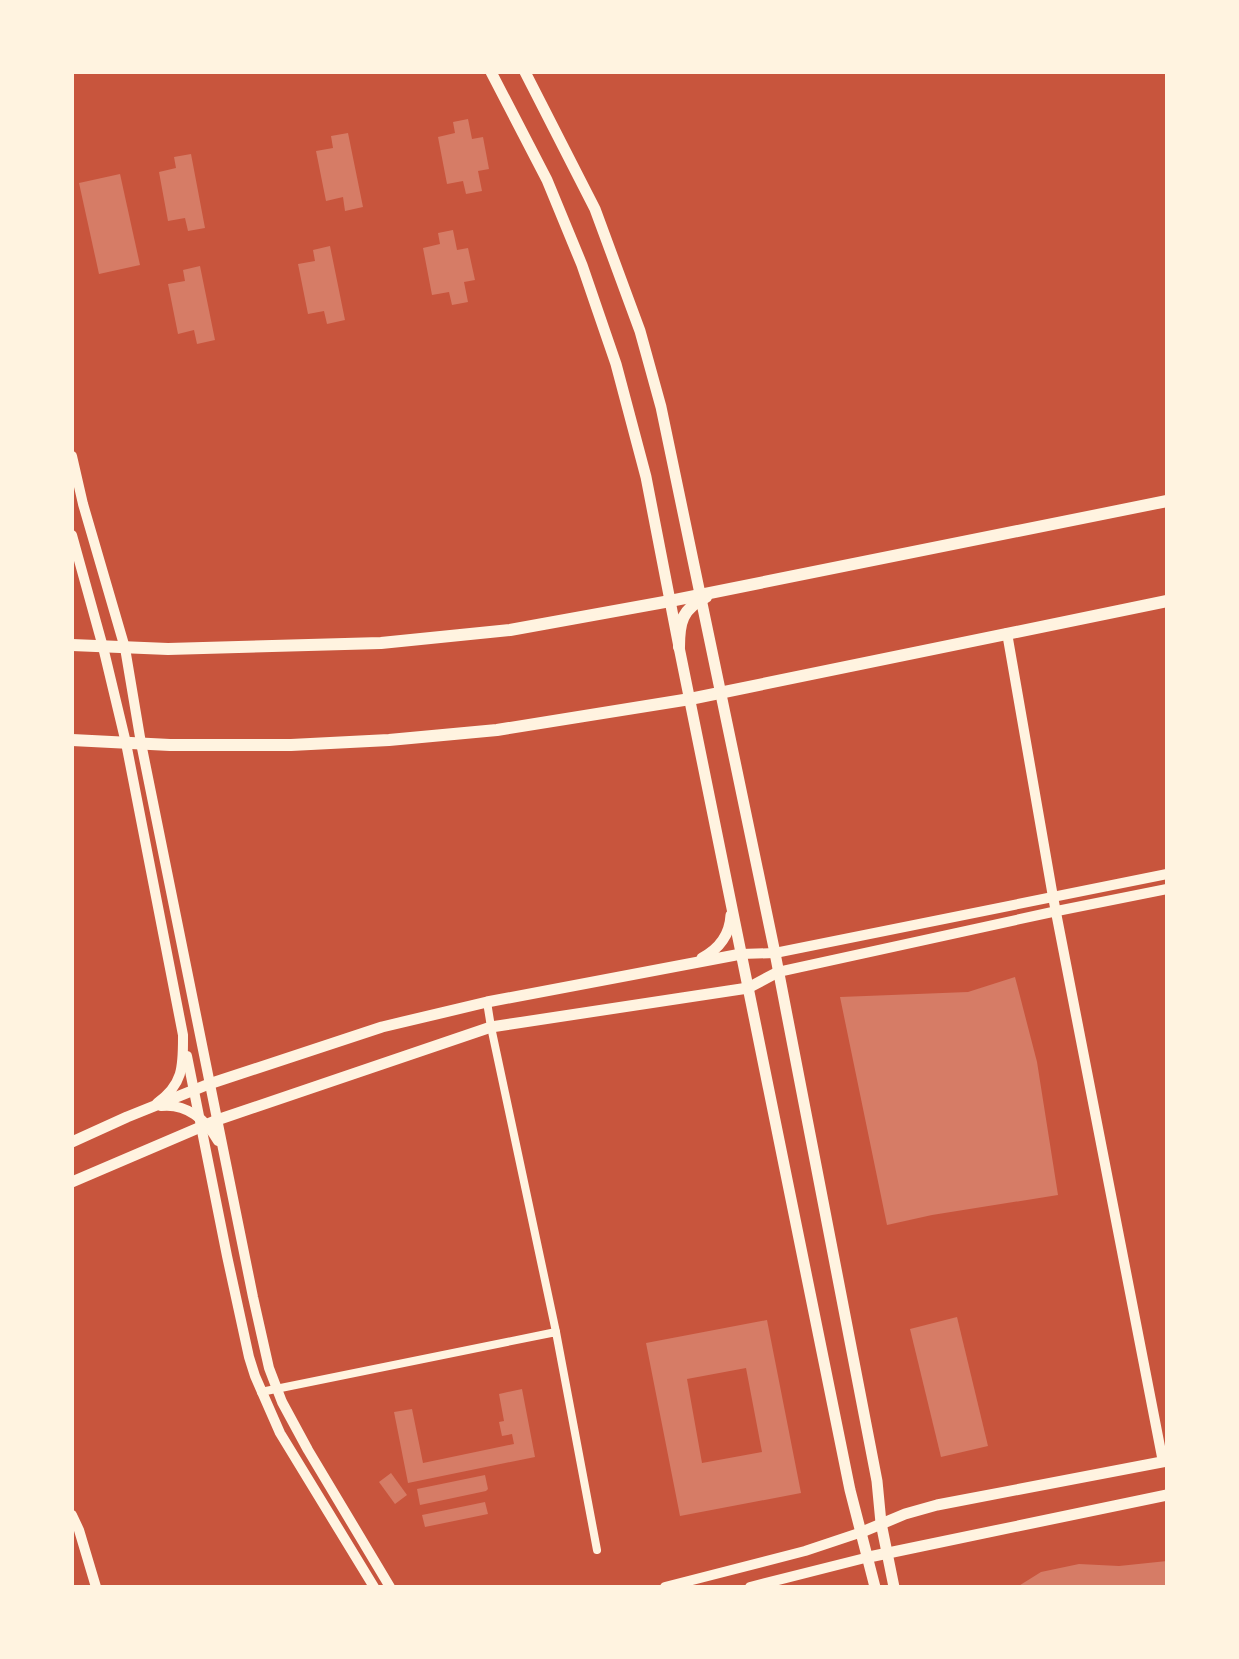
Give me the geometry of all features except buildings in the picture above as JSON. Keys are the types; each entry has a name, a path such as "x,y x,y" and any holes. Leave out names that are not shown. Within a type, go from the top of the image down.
{"main road":[{"path":"491,72 547,180 597,306 646,477 850,1490 875,1587"},
{"path":"525,72 595,209 640,331 661,407 775,953 877,1481 881,1523 894,1587"},
{"path":"72,645 168,649 381,643 510,630 700,598 720,591 1167,501"},
{"path":"679,647 680,624 688,609 700,598"},
{"path":"72,740 170,745 276,745 389,740 497,730 690,699 1167,601"},
{"path":"691,964 710,954 726,935 730,925 731,900"},
{"path":"72,1142 209,1084 382,1027 487,1002 741,954"},
{"path":"72,1182 206,1122 491,1027 748,988 778,972"},
{"path":"862,1532 937,1505 1165,1461"},
{"path":"869,1557 1167,1495"}],"street":[{"path":"72,456 125,648 209,1084 206,1122"},
{"path":"72,535 126,743 194,1090 206,1122 249,1357 280,1433 374,1587"},
{"path":"1007,633 1053,897 1165,1461"},
{"path":"741,954 775,953 1167,874"},
{"path":"778,972 1167,889"},
{"path":"487,1002 556,1332 597,1550"},
{"path":"149,1108 167,1096 178,1081 182,1071 183,1035"},
{"path":"149,1108 173,1105 187,1110 206,1122 217,1140 224,1158 261,1339 276,1389 308,1450 390,1587"},
{"path":"261,1392 556,1332"},
{"path":"72,1515 96,1587"},
{"path":"665,1587 805,1551 862,1532"},
{"path":"750,1587 869,1557"}]}
